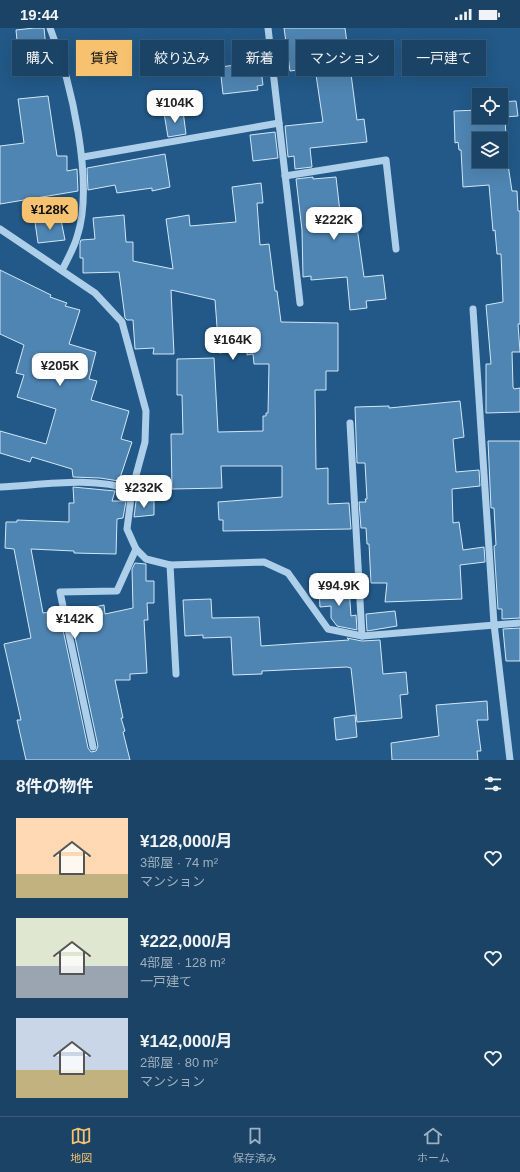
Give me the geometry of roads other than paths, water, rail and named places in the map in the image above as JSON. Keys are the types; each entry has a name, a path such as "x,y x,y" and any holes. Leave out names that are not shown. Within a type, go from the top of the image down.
{"street":[{"path":"50,28 62,58 82,157 84,195 78,237 62,270"},
{"path":"268,28 300,303"},
{"path":"82,157 279,123"},
{"path":"285,176 386,160 396,249"},
{"path":"0,229 95,293 122,322 146,411 145,442 132,490 127,529 136,549 146,559 170,565 264,562 288,573 328,629 362,636 520,622"},
{"path":"473,309 494,624 510,760"},
{"path":"350,423 362,636"},
{"path":"0,487 86,482 118,486 132,490"},
{"path":"93,747 60,592 117,591 136,549"},
{"path":"170,565 176,674"}]}
